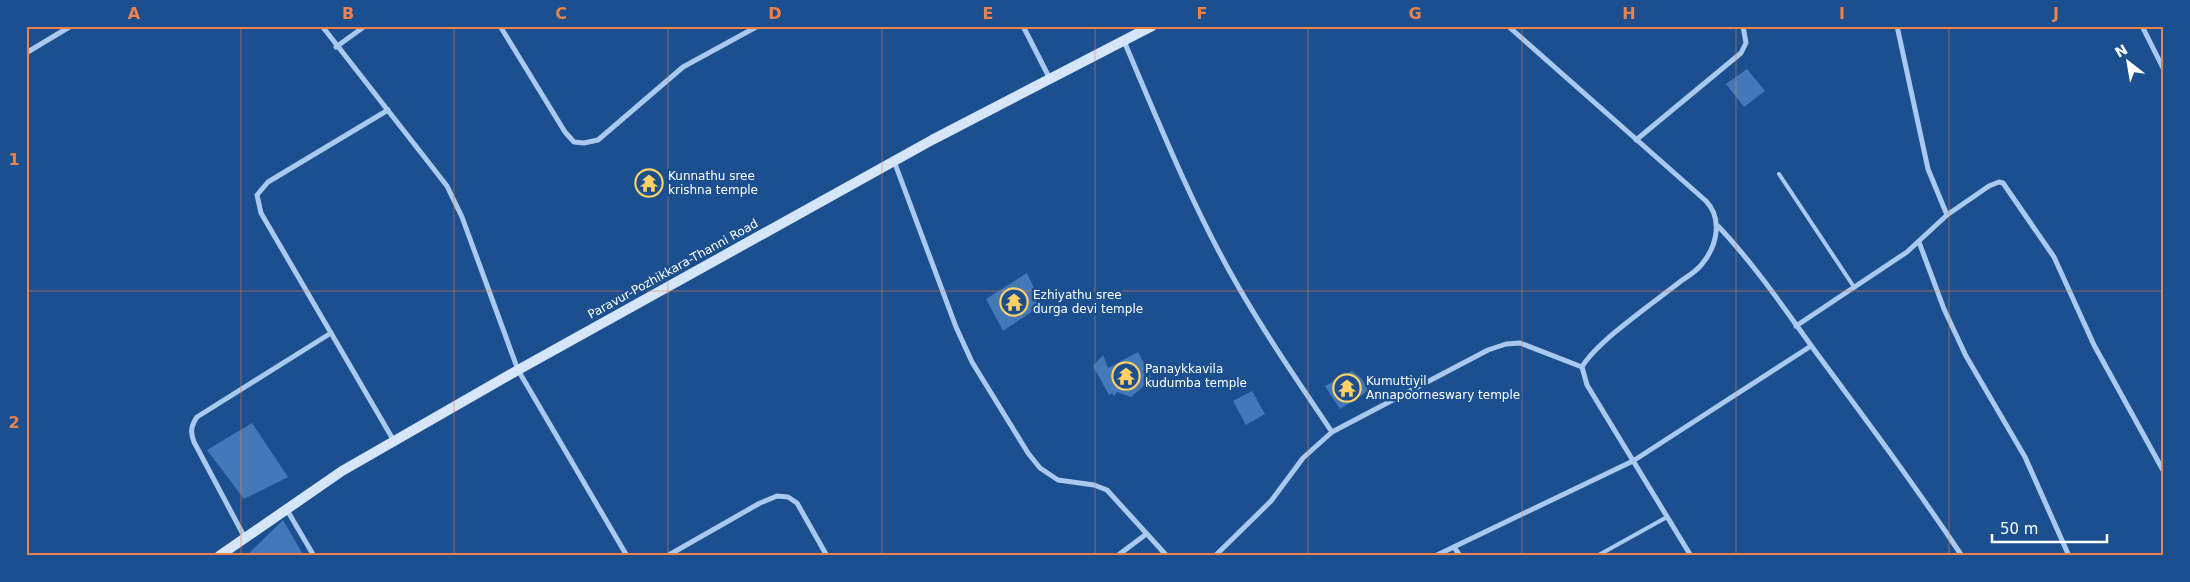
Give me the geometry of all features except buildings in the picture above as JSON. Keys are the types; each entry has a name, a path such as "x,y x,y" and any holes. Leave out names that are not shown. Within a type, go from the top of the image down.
{"main road":[{"name":"Paravur-Pozhikkara-Thanni Road","path":"225,554 342,471 518,370 894,161 1152,26"}],"street":[{"path":"26,53 70,26"},
{"path":"322,26 336,47 447,186 462,217 518,370 626,556"},
{"path":"336,47 366,26"},
{"path":"500,26 565,132 574,142 584,143 598,140 683,67 758,26"},
{"path":"1023,26 1050,79"},
{"path":"1508,26 1713,208 1718,226 1752,265 1931,509 1962,556"},
{"path":"1636,140 1741,53 1746,43 1743,26"},
{"path":"1897,26 1928,169 1947,215"},
{"path":"2142,26 2162,62 2164,70"},
{"path":"1124,41 1186,186 1229,271 1264,331 1332,432"},
{"path":"388,110 268,182 257,195 261,213 394,441"},
{"path":"894,161 956,327 972,362 1028,453 1040,468 1058,480 1094,485 1107,490 1145,535 1167,556"},
{"path":"1796,326 1919,242 1947,215 1994,184 1999,182 2007,185 2054,257 2094,346 2164,472"},
{"path":"1582,367 1596,348 1702,264 1714,241 1718,226"},
{"path":"1919,242 1944,309 1962,348 2025,458 2069,556"},
{"path":"245,538 194,442 190,433 192,425 197,418 331,333"},
{"path":"1216,556 1271,501 1303,458 1332,432 1488,350 1506,344 1520,343 1582,367"},
{"path":"1436,556 1634,461 1811,346"},
{"path":"1582,367 1587,385 1691,556"},
{"path":"667,556 760,503 777,496 788,497 797,503 827,556"},
{"path":"287,509 314,556"},
{"path":"1117,556 1145,535"},
{"path":"1454,547 1460,556"}],"lane":[{"path":"1779,174 1854,287"},
{"path":"1597,556 1667,517"}],"place":[{"name":"Kunnathu sree krishna temple","path":"649,183"},
{"name":"Ezhiyathu sree durga devi temple","path":"1014,302"},
{"name":"Panaykkavila kudumba temple","path":"1126,376"},
{"name":"Kumuttiyil Annapoorneswary temple","path":"1347,388"}]}
